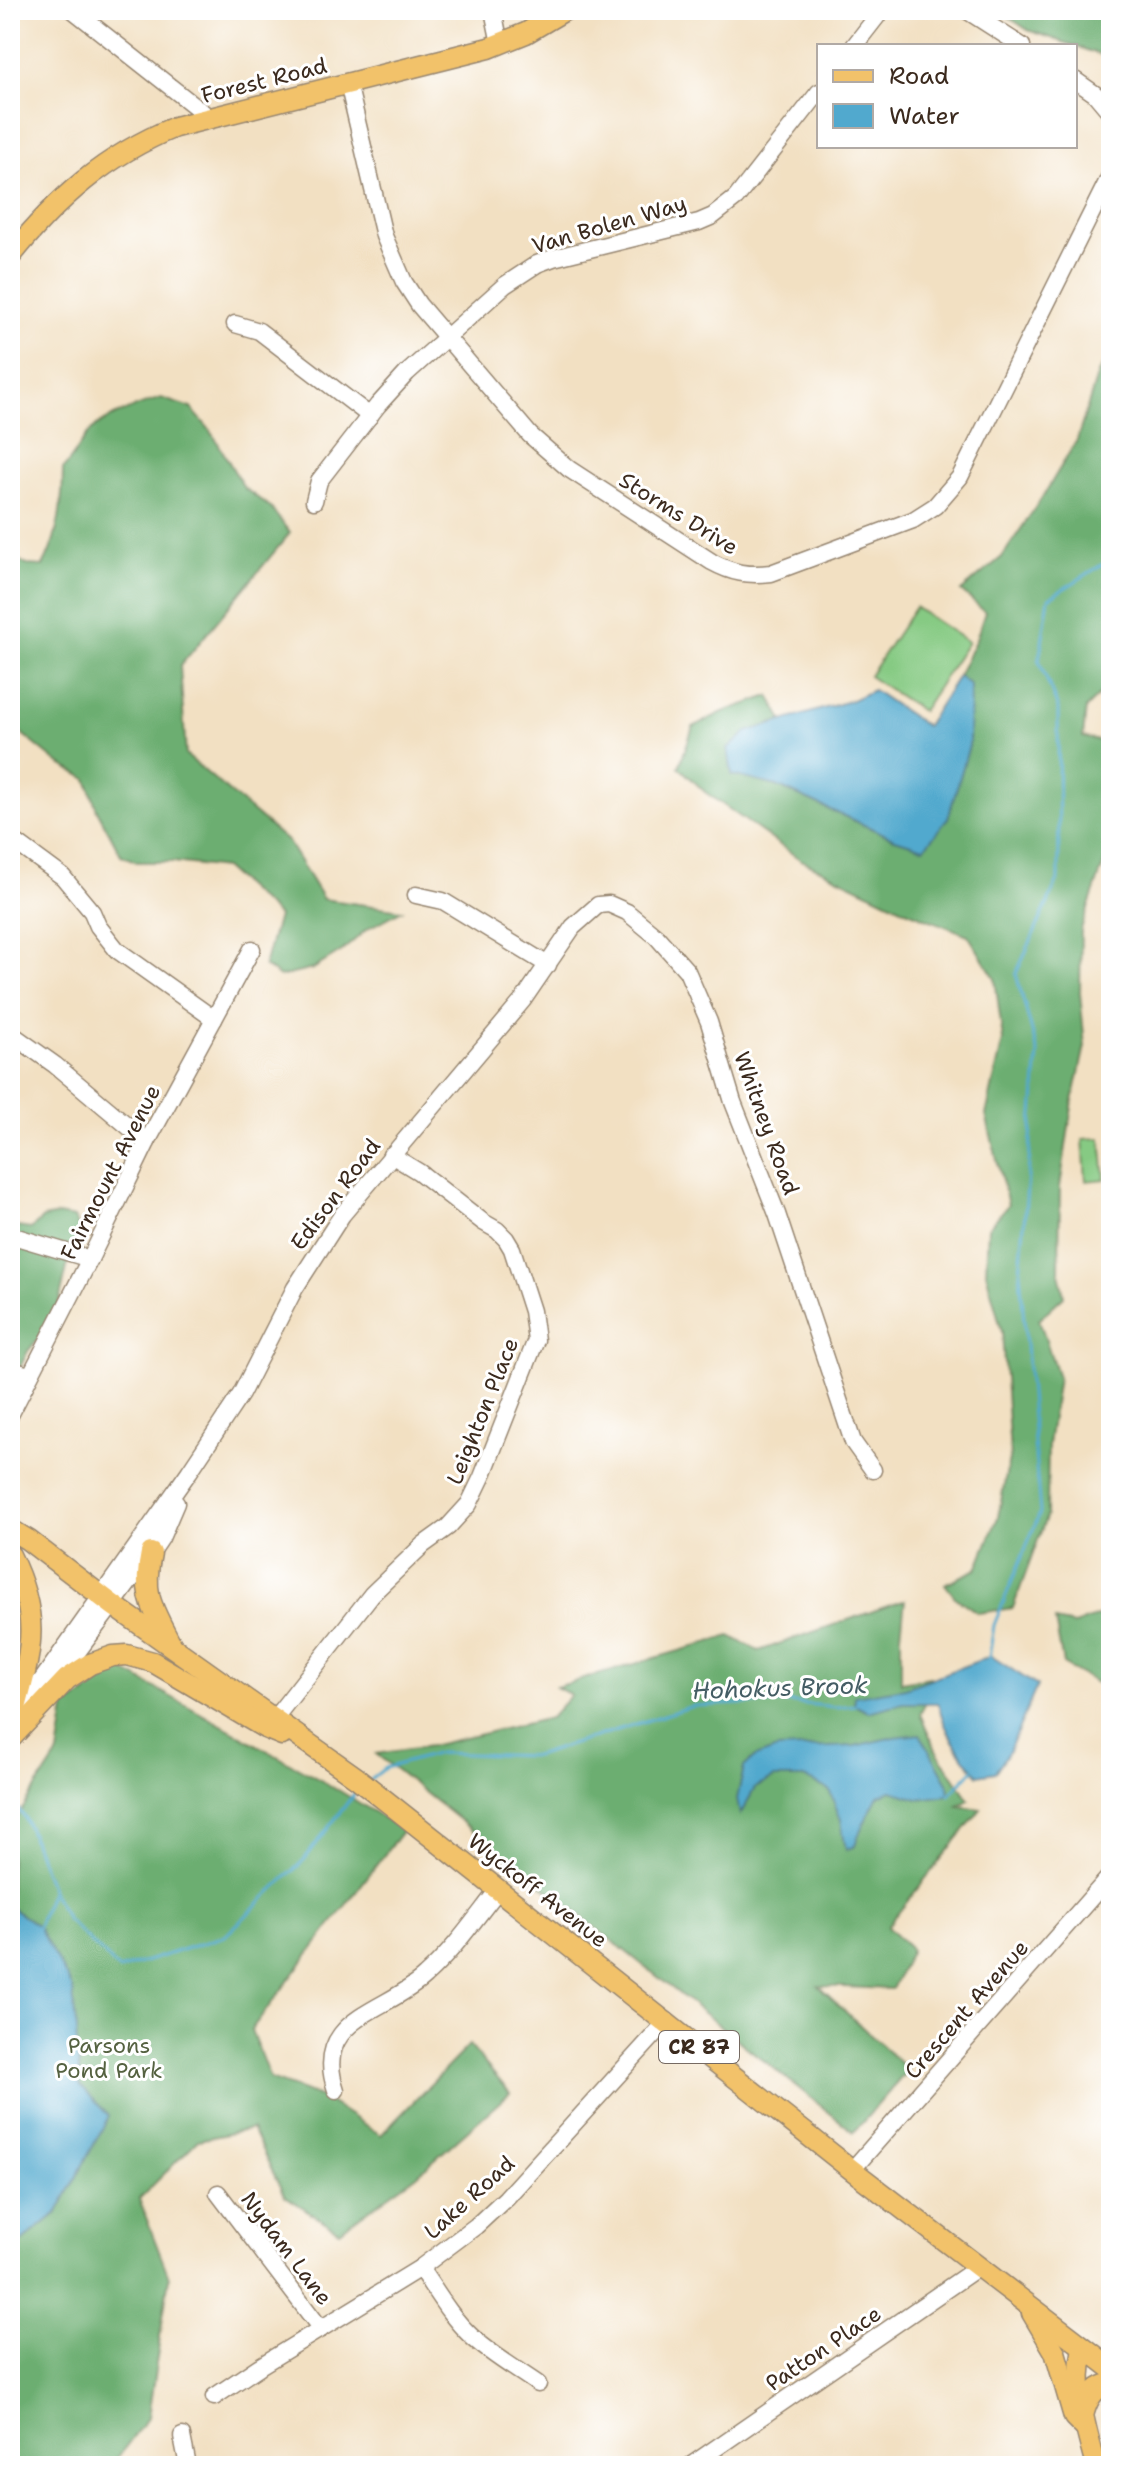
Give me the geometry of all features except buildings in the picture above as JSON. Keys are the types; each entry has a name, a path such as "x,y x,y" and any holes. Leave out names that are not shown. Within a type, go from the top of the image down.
{"main road":[{"name":"Forest Road","path":"10,257 54,205 102,165 156,135 175,127 500,44 565,10"},
{"name":"Wyckoff Avenue","path":"10,1529 365,1784 852,2170 1083,2347 1078,2391 1096,2466"},
{"path":"151,1553 146,1577 150,1603 173,1647"},
{"path":"10,1555 28,1600 31,1641 25,1680 10,1736"},
{"path":"10,1736 67,1679 90,1664 127,1655 153,1662 265,1728 317,1750"},
{"name":"Wyckoff Avenue","path":"1026,2302 1055,2352 1074,2417 1084,2420"},
{"path":"1083,2347 1111,2368"},
{"path":"1084,2420 1088,2398 1098,2388 1111,2384"}],"street":[{"path":"73,10 210,118"},
{"path":"493,10 500,44"},
{"path":"856,44 882,10"},
{"path":"966,10 1019,44"},
{"path":"1077,81 1095,94 1111,113"},
{"name":"Storms Drive","path":"348,83 384,236 394,262 419,305 530,435 569,469 726,569 755,575 771,573 913,520 948,493 960,477 1111,174"},
{"name":"Van Bolen Way","path":"314,501 319,481 407,373 505,285 537,264 553,258 713,216 736,198 817,95"},
{"path":"235,324 259,331 370,416"},
{"path":"10,838 63,877 92,912 98,926 117,950 214,1019"},
{"path":"416,895 443,901 548,965"},
{"name":"Whitney Road","path":"548,965 573,927 588,912 598,905 609,904 627,912 656,936 687,971 709,1022 733,1102 777,1214 853,1442 873,1470"},
{"name":"Fairmount Avenue","path":"10,1415 147,1142 252,949"},
{"name":"Edison Road","path":"107,1600 241,1394 295,1288 342,1215 523,1000 548,965"},
{"path":"10,1033 55,1065 147,1142"},
{"name":"Leighton Place","path":"274,1719 372,1594 423,1545 448,1527 469,1504 536,1340 532,1311 506,1239 419,1172 391,1155"},
{"path":"10,1235 90,1259"},
{"path":"10,1370 30,1375"},
{"name":"Edison Road","path":"10,1736 32,1694 107,1600 151,1553 161,1538 189,1472"},
{"name":"Crescent Avenue","path":"852,2170 1111,1875"},
{"path":"336,2090 331,2070 332,2056 344,2030 364,2013 398,1997 435,1967 498,1890"},
{"name":"Lake Road","path":"214,2397 420,2268 476,2226 506,2198 667,2021"},
{"name":"Nydam Lane","path":"218,2193 321,2329"},
{"name":"Patton Place","path":"690,2466 980,2266"},
{"path":"420,2268 468,2333 538,2384"},
{"path":"182,2436 188,2466"}],"green space":[{"path":"998,10 1109,10 1111,64 1101,55 1077,47 1077,44 1028,30"},
{"path":"1111,353 1111,683 1086,708 1083,737 1111,744 1111,853 1106,857 1081,929 1080,993 1085,1046 1060,1187 1059,1273 1064,1296 1039,1319 1058,1377 1048,1445 1047,1515 1013,1608 978,1613 955,1597 945,1584 977,1569 998,1517 1010,1454 1002,1332 986,1272 988,1228 1008,1205 986,1115 1003,1040 995,978 968,935 908,911 801,860 705,792 679,767 693,727 723,712 769,696 783,720 747,732 733,774 777,786 895,839 970,685 958,676 985,612 961,591 1002,557 1045,493 1077,440 1098,373"},
{"path":"161,398 191,408 211,431 244,488 270,507 290,533 180,666 186,755 288,842 323,899 402,910 366,930 342,951 313,969 280,977 264,966 278,916 224,868 173,862 137,862 121,855 97,810 87,779 58,763 10,724 10,556 27,565 43,566 59,519 63,469 86,436 105,421"},
{"path":"915,607 968,642 922,711 869,676"},
{"path":"1101,1138 1105,1179 1086,1181 1083,1139"},
{"path":"58,1215 74,1218 82,1233 68,1263 57,1311 28,1351 10,1383 10,1226 31,1229 43,1218"},
{"path":"905,1600 901,1682 930,1677 927,1701 920,1714 936,1750 969,1800 958,1806 981,1809 887,1927 911,1950 892,1989 818,1986 908,2070 854,2132 376,1754 430,1746 550,1718 571,1695 556,1687 730,1636 759,1651"},
{"path":"1111,1611 1111,1691 1063,1664 1055,1621 1074,1625"},
{"name":"Parsons Pond Park","path":"121,1669 340,1791 403,1830 251,2030 270,2079 323,2098 381,2135 469,2045 510,2093 416,2176 339,2231 284,2195 252,2129 198,2140 139,2199 169,2277 148,2417 111,2466 10,2466 10,2251 58,2212 80,2085 79,2062 38,1926 10,1907 10,1828 58,1754 65,1708"}],"water":[{"path":"958,676 970,685 969,746 948,818 924,848 895,839 777,786 732,775 728,749 747,732 852,700 873,690 926,726"},
{"path":"991,1656 1037,1686 1009,1751 995,1772 978,1775 971,1767 949,1733 938,1703 903,1703 868,1712 854,1705 855,1696 905,1688"},
{"path":"920,1734 948,1783 949,1795 918,1799 891,1791 878,1796 855,1846 846,1850 841,1820 829,1790 805,1778 774,1778 755,1788 740,1815 737,1799 744,1767 755,1757 777,1749 854,1746"},
{"path":"10,1907 38,1926 73,1989 80,2085 109,2116 58,2212 10,2251"}],"waterway":[{"name":"Hohokus Brook","path":"989,1658 994,1625 1040,1513 1020,1273 1038,1053 1016,974 1059,878 1058,708 1039,660 1049,598 1111,559"},
{"name":"Hohokus Brook","path":"370,1780 385,1768 439,1753 535,1756 693,1706 786,1702 836,1707 855,1705"},
{"path":"949,1795 973,1770"},
{"name":"Hohokus Brook","path":"10,1799 25,1818 51,1889 66,1918 119,1970 225,1936 304,1860 357,1790"},
{"path":"37,1928 51,1891"}]}
